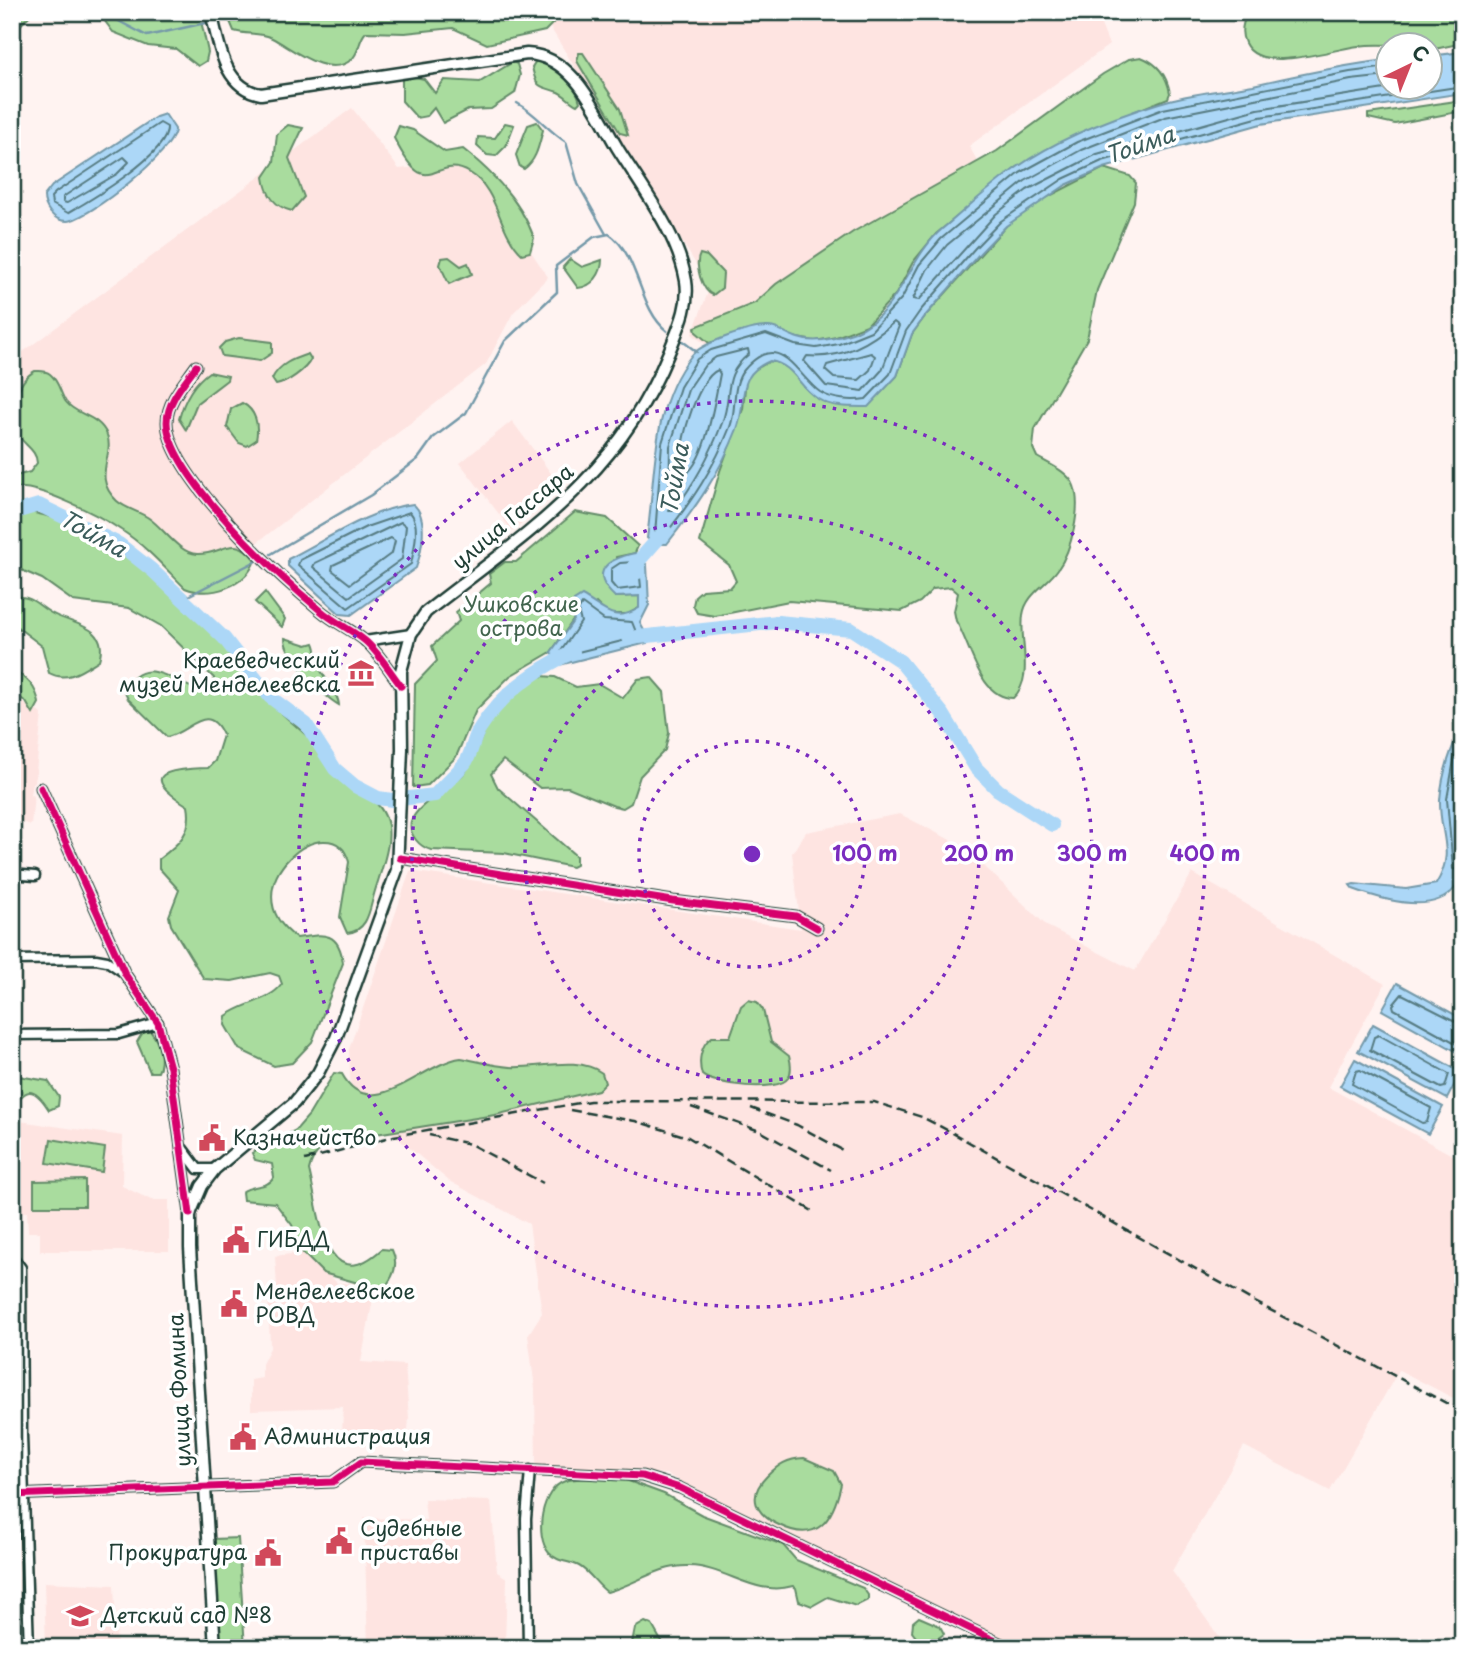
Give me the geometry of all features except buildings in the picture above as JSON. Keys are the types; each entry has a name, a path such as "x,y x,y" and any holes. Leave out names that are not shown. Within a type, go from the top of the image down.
{"main road":[{"name":"улица Гассара","path":"190,1214 202,1186 215,1169 286,1112 324,1063 336,1038 400,859 401,686 403,657 411,634 426,612 578,492 629,431 652,393 683,317 687,293 681,262 648,197 582,91 566,69 548,58 527,54 487,59 261,94 239,86 226,65 211,12"},
{"name":"улица Фомина","path":"190,1214 215,1648"}],"street":[{"path":"196,366 173,398 167,421 172,446 221,516 318,609 347,631 365,640 401,686"},
{"path":"365,640 411,634"},
{"path":"41,788 125,974 158,1023 170,1068 190,1214"},
{"path":"400,859 673,901 796,916 817,929"},
{"path":"12,874 35,876"},
{"path":"12,960 96,959 107,961 125,974"},
{"path":"12,1035 119,1034 158,1023"},
{"path":"181,1146 198,1169 215,1169"},
{"path":"15,1258 29,1648"},
{"path":"12,1495 333,1482 361,1462 530,1470 661,1480 1010,1648"},
{"path":"528,1648 526,1519 530,1470"}],"shaded area":[{"path":"1096,12 1109,45 969,146 983,171 722,341 705,344 692,334 710,287 542,14"},
{"path":"352,108 399,169 470,161 548,277 513,313 486,364 208,581 110,510 12,369 12,360"},
{"path":"512,421 562,488 512,531 460,463"},
{"path":"12,697 42,714 35,782 32,783 30,795 34,796 31,825 12,819"},
{"path":"900,814 964,847 1047,926 1135,971 1192,873 1385,984 1328,1087 1463,1161 1463,1403 1399,1370 1330,1491 1244,1446 1172,1571 1227,1648 1020,1648 666,1474 536,1469 535,1389 528,1335 542,1313 529,1224 449,1181 351,1099 349,1049 410,871 801,929 792,853 806,832"},
{"path":"12,1120 123,1136 122,1186 151,1200 169,1200 169,1251 40,1251 40,1232 28,1232 27,1212 12,1211"},
{"path":"307,1252 337,1283 370,1284 372,1304 361,1362 405,1365 409,1418 407,1441 342,1439 343,1407 251,1410 251,1380 262,1378 262,1364 270,1348 268,1288 277,1287 275,1256"},
{"path":"424,1499 491,1501 497,1572 507,1578 505,1646 508,1648 368,1648 364,1518 426,1520"},
{"name":"Детский сад №8","path":"44,1582 114,1585 117,1648 46,1648"}],"green space":[{"path":"12,12 33,12 12,34"},
{"path":"98,12 199,12 208,52 206,61 198,66 176,49 148,46 113,32"},
{"path":"226,12 564,12 545,31 487,44 453,28 405,33 366,32 351,60 342,65 331,66 310,60 267,36 234,31"},
{"path":"1248,12 1320,12 1342,17 1361,12 1463,12 1463,43 1444,47 1444,32 1374,32 1374,45 1301,57 1267,58 1254,53 1245,43 1245,19"},
{"path":"579,53 583,53 620,109 628,135 620,133 577,61"},
{"path":"1141,57 1152,63 1164,76 1170,93 1168,98 1074,136 1016,168 936,234 913,262 896,294 867,325 836,337 815,341 766,327 709,343 696,332 695,327 755,303 776,284 853,232 997,151 1103,74 1129,59"},
{"path":"537,59 551,66 569,81 580,102 577,105 561,93 537,83 532,67"},
{"path":"513,62 517,64 520,75 515,93 491,109 468,110 443,123 434,108 427,116 417,118 402,101 402,79 406,75 424,79 435,93 444,80 480,82"},
{"path":"1463,100 1463,111 1395,124 1368,118 1368,114"},
{"path":"537,122 543,130 540,141 535,156 524,169 520,167 516,155 528,125"},
{"path":"505,123 514,125 506,146 496,156 487,155 477,146 478,137 495,138"},
{"path":"288,125 303,128 289,158 304,197 292,211 272,199 264,177 274,162 277,134"},
{"path":"399,126 413,130 445,152 463,149 485,168 505,189 529,225 534,238 530,252 522,254 514,245 493,200 480,180 458,168 447,168 431,174 415,170 394,138"},
{"path":"1104,168 1130,176 1136,183 1134,202 1097,290 1087,339 1035,429 1033,448 1037,457 1071,481 1077,506 1071,541 1063,561 1032,595 1025,608 1022,625 1025,670 1020,690 1013,698 1001,696 992,689 977,668 956,621 954,611 958,593 951,587 933,589 920,602 902,611 789,601 715,616 697,613 693,605 695,596 702,590 730,588 736,581 729,565 700,542 720,471 743,409 746,378 751,372 770,361 779,363 790,368 827,403 868,406 897,376 912,334 926,315 1006,226 1034,204"},
{"path":"700,254 707,256 723,273 722,288 713,295 705,288 700,277"},
{"path":"449,257 461,266 468,263 472,274 449,284 440,265 442,258"},
{"path":"570,259 582,267 602,260 602,265 592,282 578,288 563,267"},
{"path":"239,338 272,342 272,353 260,361 222,356 219,348 225,342"},
{"path":"308,354 311,359 301,372 276,385 272,379 278,369"},
{"path":"35,371 50,374 66,402 103,428 109,443 105,467 106,484 117,501 150,519 190,553 241,547 255,560 244,577 216,591 185,588 147,550 112,524 51,495 22,488 12,489 12,477 30,472 37,463 34,454 16,431 13,415 19,389"},
{"path":"209,372 228,376 227,380 197,403 186,430 179,419 183,405 193,387"},
{"path":"242,403 251,410 257,424 256,440 247,446 239,443 227,427 231,409"},
{"path":"24,512 47,516 72,525 99,539 174,591 212,626 258,691 313,742 329,769 343,782 374,801 385,816 388,846 368,916 359,929 347,933 340,917 349,862 339,846 324,841 306,846 290,858 277,875 272,896 278,918 297,938 322,935 334,940 341,952 343,963 312,1042 292,1063 274,1066 239,1049 225,1025 226,1016 277,990 282,984 279,976 270,973 232,981 204,979 171,925 169,916 179,890 159,868 159,859 183,837 189,815 188,806 172,795 161,780 171,772 208,768 215,761 223,735 217,725 205,719 167,737 128,699 124,691 132,679 150,671 203,691 212,687 214,678 161,626 129,608 73,601 42,579 12,566 12,518"},
{"name":"Ушковские острова","path":"575,512 607,518 638,546 635,553 616,557 615,597 639,596 639,608 628,614 607,614 596,603 574,619 551,652 510,676 476,710 456,757 428,785 413,787 415,684 437,661 432,646 459,621 456,612 491,583 489,574 505,562 516,562"},
{"path":"265,592 285,619 282,627 255,602"},
{"path":"12,596 30,599 51,613 94,633 101,648 99,660 69,676 49,673 42,646 12,623"},
{"path":"285,638 307,645 314,643 318,665 339,705 306,675 291,655"},
{"path":"12,671 23,676 36,692 39,703 33,714 26,702 12,692"},
{"path":"541,676 555,677 576,687 599,684 623,698 638,679 651,677 664,692 669,733 665,750 640,776 631,803 623,808 568,787 540,788 503,760 491,774 498,788 576,856 576,865 572,867 504,853 431,850 423,846 411,831 411,822 415,815 466,771 488,724 508,699 524,684"},
{"path":"748,1000 757,1002 763,1010 771,1042 789,1056 790,1073 782,1083 746,1086 719,1082 702,1075 700,1059 705,1044 712,1037 730,1037 741,1006"},
{"path":"143,1032 151,1032 159,1046 161,1062 158,1072 150,1072 137,1042"},
{"path":"461,1058 510,1067 581,1065 602,1073 605,1083 598,1090 495,1115 332,1141 320,1150 309,1170 321,1226 327,1244 336,1257 347,1264 362,1262 382,1249 392,1250 395,1264 392,1277 377,1293 371,1296 358,1283 323,1273 301,1251 292,1225 275,1203 243,1200 242,1192 264,1185 274,1177 272,1164 255,1160 252,1153 296,1130 309,1115 334,1073 342,1074 354,1088 367,1094 382,1093 446,1062"},
{"path":"12,1075 48,1081 59,1097 58,1106 49,1110 39,1096 29,1092 21,1097 12,1113"},
{"path":"51,1139 105,1148 102,1172 47,1163"},
{"path":"85,1180 85,1206 34,1206 34,1181"},
{"path":"13,1267 17,1269 19,1380 15,1388"},
{"path":"804,1458 834,1471 841,1484 828,1518 821,1526 804,1532 779,1525 764,1516 756,1504 756,1497 761,1483 775,1468 788,1461"},
{"path":"623,1479 664,1494 702,1515 783,1545 796,1560 863,1588 868,1600 856,1606 828,1597 812,1606 799,1601 793,1586 766,1588 716,1571 689,1566 657,1572 607,1592 583,1569 549,1553 544,1545 541,1525 545,1503 557,1486 570,1480"},
{"path":"238,1538 245,1648 219,1648 213,1539"},
{"path":"919,1617 940,1626 944,1634 934,1641 919,1641 912,1632 913,1622"},
{"path":"645,1622 652,1625 665,1648 631,1648 635,1628"}],"water":[{"path":"1463,52 1463,93 1444,96 1444,54"},
{"path":"1374,62 1374,102 1404,102 1261,124 1104,168 1066,185 1006,226 980,253 912,334 897,376 868,407 829,404 811,394 791,372 778,363 770,361 759,367 747,381 737,429 723,460 688,517 667,544 654,544 647,538 661,420 678,376 697,351 727,336 761,327 812,340 855,332 870,324 893,299 920,255 942,229 987,190 1032,157 1103,123 1170,100"},
{"path":"165,114 175,129 172,139 147,167 111,197 78,218 67,221 50,213 44,196 52,186 156,117"},
{"path":"413,504 423,525 416,568 351,615 340,614 288,566 288,559 349,526 381,512"},
{"path":"635,553 647,565 649,605 640,623 647,636 647,643 559,665 551,652 574,620 570,613 574,601 582,596 609,612 622,615 639,608 639,596 615,597 607,588 602,574 609,563"},
{"path":"1463,722 1464,835 1459,877 1455,888 1434,901 1420,903 1391,900 1353,889 1350,885 1406,889 1436,884 1442,873 1446,852 1440,812 1441,790 1448,760"},
{"path":"1397,983 1463,1019 1463,1055 1382,1010"},
{"path":"1373,1024 1461,1072 1447,1099 1358,1051"},
{"path":"1355,1059 1443,1107 1428,1134 1340,1086"}],"waterway":[{"path":"109,12 113,18 147,36 210,22"},
{"path":"217,20 254,12"},
{"path":"517,103 566,142 578,184 606,234"},
{"path":"271,554 371,495 418,459 433,438 466,413 505,341 557,292 556,266 594,237 609,234 619,243 627,255 650,310 667,331"},
{"path":"681,340 697,352"},
{"name":"Тойма","path":"12,513 39,505 119,544 152,570 224,638 270,697 306,724 335,769 355,786 378,798 392,800 435,795 465,763 478,732 499,704 521,683 573,652"},
{"name":"Тойма","path":"638,572 635,565 665,531"},
{"path":"182,599 258,560"},
{"path":"629,638 778,622 851,629 900,661 943,714 976,768 998,790 1052,825"}],"railway":[{"path":"305,1160 394,1136 590,1101 874,1102 922,1117 949,1131 1255,1302 1463,1412"},
{"path":"691,1107 760,1131 831,1170"},
{"path":"751,1108 797,1125 844,1151"},
{"path":"570,1110 635,1121 688,1137 814,1212"},
{"path":"429,1135 470,1144 543,1183"}],"cycle path":[{"path":"196,366 173,399 167,422 172,444 186,469 205,496 254,550 320,610 369,645 401,686"},
{"path":"41,788 125,974 158,1023 170,1068 190,1214"},
{"path":"400,858 673,901 796,916 817,928"},
{"path":"12,1495 333,1482 361,1462 642,1476 680,1488 1010,1648"}],"place":[{"name":"Краеведческий музей Менделеевска","path":"361,673"},
{"name":"Казначейство","path":"212,1138"},
{"name":"ГИБДД","path":"236,1240"},
{"name":"Менделеевское РОВД","path":"234,1304"},
{"name":"Администрация","path":"243,1437"},
{"name":"Судебные приставы","path":"339,1541"},
{"name":"Прокуратура","path":"268,1553"},
{"name":"Детский сад №8","path":"80,1616"}]}
